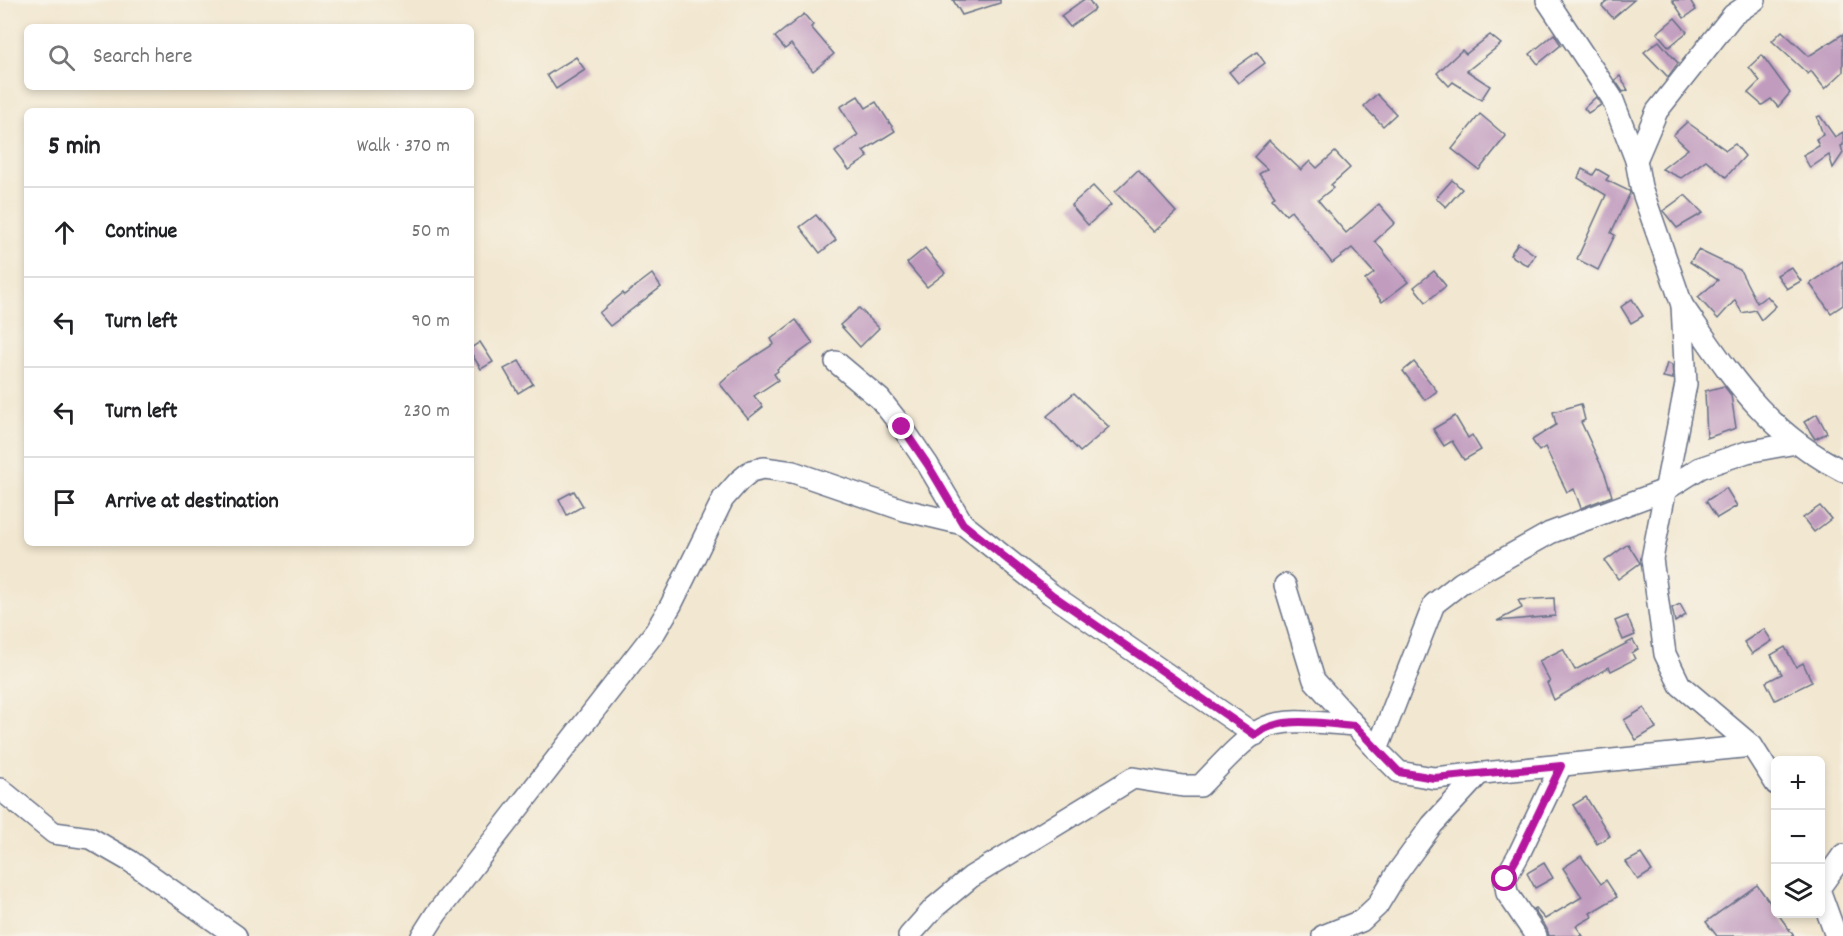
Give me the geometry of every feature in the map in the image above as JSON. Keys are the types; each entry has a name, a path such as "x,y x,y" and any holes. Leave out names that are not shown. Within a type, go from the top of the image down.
{"street":[{"path":"1546,0 1612,98 1636,160 1643,196 1682,305 1737,384 1773,423 1796,443 1821,460 1843,471"},
{"path":"1636,160 1657,111 1733,15 1755,0"},
{"path":"1682,305 1686,384 1652,559 1665,654 1680,685 1752,746 1771,776"},
{"path":"837,362 880,399 902,427 963,524 1051,594 1255,735"},
{"path":"1377,750 1434,604 1461,583 1550,533 1665,490 1700,468 1747,452 1796,443"},
{"path":"422,936 436,914 655,632 671,605 723,499 751,471 775,468 793,472 904,510 963,524"},
{"path":"1286,585 1314,680 1399,772 1434,778 1752,746"},
{"path":"909,936 935,907 971,877 1133,778 1183,786 1200,786 1264,728 1290,722 1355,726"},
{"path":"1536,936 1507,893 1505,879 1561,766"},
{"path":"1323,936 1361,921 1377,906 1397,873 1432,825 1480,773"},
{"path":"0,789 54,833 90,838 130,861 236,936"},
{"path":"1825,881 1843,855"},
{"path":"1825,904 1836,936"}],"building":[{"path":"953,0 1000,0 1000,3 962,15"},
{"path":"1083,0 1089,0 1095,9 1070,27 1061,16"},
{"path":"1609,0 1634,0 1613,18 1602,6"},
{"path":"1672,0 1690,0 1696,10 1684,18"},
{"path":"804,14 813,25 811,27 834,54 813,71 791,44 785,49 775,37"},
{"path":"1675,18 1687,32 1669,47 1657,33"},
{"path":"1782,31 1809,56 1843,34 1843,72 1825,89 1811,71 1808,74 1772,41"},
{"path":"1554,34 1561,45 1538,64 1530,54"},
{"path":"1490,35 1501,44 1467,71 1490,86 1481,100 1453,82 1449,86 1437,73 1462,50 1466,54"},
{"path":"1659,41 1678,63 1668,77 1644,52"},
{"path":"1257,52 1265,63 1238,83 1229,72"},
{"path":"1762,55 1790,93 1778,107 1771,99 1762,105 1748,93 1760,81 1749,67"},
{"path":"576,57 585,70 556,89 547,75"},
{"path":"1620,76 1628,90 1623,92 1615,80"},
{"path":"1377,94 1396,114 1383,126 1364,106"},
{"path":"858,96 866,108 876,102 895,131 863,151 868,157 849,170 835,152 858,135 840,107"},
{"path":"1596,97 1601,105 1588,113 1584,108"},
{"path":"1480,114 1506,136 1479,170 1452,149"},
{"path":"1820,116 1835,137 1843,132 1843,145 1841,146 1843,153 1833,168 1829,155 1810,168 1803,155 1819,146 1816,139 1823,135 1817,117"},
{"path":"1687,122 1726,150 1735,144 1745,156 1726,177 1706,160 1681,178 1662,169 1688,149 1673,135"},
{"path":"1269,140 1301,170 1310,161 1317,168 1335,152 1350,168 1331,185 1333,188 1318,200 1346,233 1379,204 1395,223 1375,241 1408,282 1382,302 1365,280 1374,273 1352,248 1332,263 1291,211 1286,215 1272,199 1275,196 1259,174 1267,169 1254,157"},
{"path":"1582,169 1593,175 1597,169 1609,176 1606,180 1630,193 1611,233 1615,235 1598,270 1577,259 1606,195 1578,178"},
{"path":"1138,170 1176,212 1154,232 1115,192"},
{"path":"1452,180 1462,189 1446,207 1436,198"},
{"path":"1093,186 1111,205 1088,225 1071,205"},
{"path":"1685,195 1703,213 1677,228 1663,211"},
{"path":"816,215 836,240 820,253 800,227"},
{"path":"1518,243 1535,255 1528,266 1510,255"},
{"path":"925,248 945,273 927,287 907,263"},
{"path":"1698,250 1740,270 1757,303 1767,296 1776,306 1761,320 1755,310 1742,313 1735,300 1718,319 1698,297 1718,280 1690,262"},
{"path":"1843,261 1843,305 1831,313 1810,284"},
{"path":"1791,267 1801,281 1787,289 1777,275"},
{"path":"1434,271 1446,286 1426,302 1414,287"},
{"path":"652,274 661,287 610,326 599,313 623,293 624,295"},
{"path":"1632,299 1643,316 1631,323 1621,307"},
{"path":"859,308 879,328 860,347 840,325"},
{"path":"796,320 813,343 777,369 778,371 774,374 778,380 754,396 763,407 748,419 720,384 741,365 774,344 771,339"},
{"path":"480,342 493,362 481,369 474,358 474,346"},
{"path":"519,361 533,384 518,393 504,369"},
{"path":"1414,362 1437,391 1425,400 1403,371"},
{"path":"1667,363 1672,365 1673,379 1663,377"},
{"path":"1724,386 1731,395 1736,428 1707,438 1705,391"},
{"path":"1074,393 1109,427 1080,452 1047,416"},
{"path":"1581,404 1585,420 1581,422 1605,474 1612,496 1581,508 1574,489 1567,492 1545,447 1539,451 1532,440 1556,425 1553,412"},
{"path":"1817,414 1827,433 1815,439 1804,422"},
{"path":"1455,416 1468,438 1472,435 1481,450 1464,460 1452,441 1444,446 1433,429"},
{"path":"1726,488 1737,506 1717,518 1706,501"},
{"path":"574,491 583,506 567,515 559,499"},
{"path":"1820,506 1831,519 1814,532 1803,518"},
{"path":"1628,544 1640,563 1618,579 1605,561"},
{"path":"1554,598 1555,616 1497,621 1522,608 1518,600"},
{"path":"1680,604 1686,615 1675,622 1672,608"},
{"path":"1627,616 1635,635 1623,640 1615,621"},
{"path":"1764,629 1772,641 1752,654 1744,642"},
{"path":"1633,640 1638,649 1632,653 1635,659 1611,671 1609,667 1554,700 1547,683 1550,682 1539,661 1563,649 1575,670"},
{"path":"1785,647 1796,667 1803,663 1812,682 1775,700 1766,682 1782,674 1771,655"},
{"path":"1644,708 1656,728 1636,740 1624,720"},
{"path":"1586,797 1610,836 1597,844 1573,805"},
{"path":"1641,854 1652,871 1638,880 1626,862"},
{"path":"1581,856 1601,884 1606,880 1617,897 1590,913 1592,917 1576,926 1583,936 1549,936 1547,929 1533,909 1535,908 1545,919 1582,897 1563,868"},
{"path":"1544,863 1553,878 1535,888 1527,873"},
{"path":"1757,885 1771,904 1771,918 1781,918 1794,936 1717,936 1706,922"}],"route":[{"path":"902,427 963,524 1051,594 1255,735 1264,728 1290,722 1355,726 1399,772 1434,778 1561,766 1505,879"}]}
